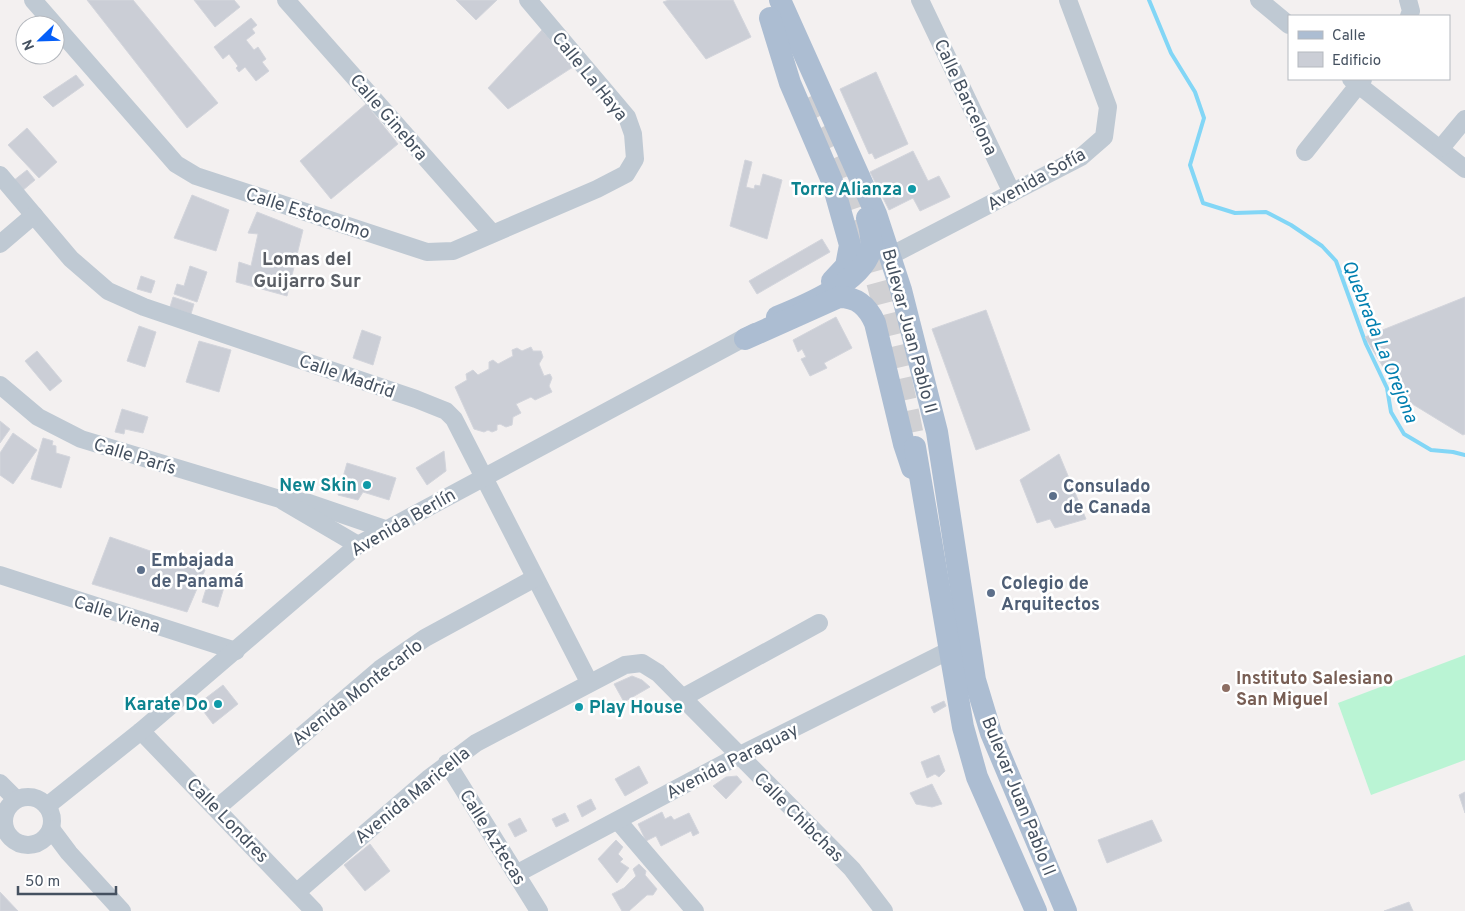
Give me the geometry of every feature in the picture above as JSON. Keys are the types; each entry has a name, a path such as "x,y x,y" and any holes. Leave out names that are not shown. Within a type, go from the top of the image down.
{"main road":[{"path":"772,4 800,81"},
{"path":"772,4 790,83 832,180 850,245 846,266 838,277 776,317"},
{"name":"Bulevar Juan Pablo II","path":"772,4 876,214 890,256 937,432 966,685 963,727 977,777 1036,911"},
{"path":"745,339 839,296 848,297 861,303 870,312 876,323 904,444 914,475 924,496"},
{"name":"Bulevar Juan Pablo II","path":"915,447 950,650 991,733 1066,911"},
{"name":"Bulevar Juan Pablo II","path":"966,685 979,724 992,777 1045,911"}],"street":[{"name":"Calle Estocolmo","path":"34,0 176,164 196,176 427,252 453,251 598,189 626,174 635,159"},
{"name":"Calle Ginebra","path":"286,0 492,233"},
{"name":"Calle La Haya","path":"528,0 626,117 633,134 635,159"},
{"name":"Calle Barcelona","path":"920,0 1012,193"},
{"name":"Avenida Sofía","path":"890,256 1081,157 1104,137 1108,107 1068,0"},
{"path":"1259,0 1288,24"},
{"path":"1408,0 1411,11 1409,15"},
{"path":"1305,152 1357,81 1441,148 1465,170"},
{"path":"1441,148 1465,119"},
{"name":"Calle Madrid","path":"0,175 71,258 108,291 144,307 416,399 446,411 454,419 589,682"},
{"path":"0,244 34,215"},
{"name":"Avenida Berlín","path":"47,806 141,731 358,545 484,476 745,339 776,317"},
{"name":"Calle París","path":"0,385 38,417 81,439 283,500 306,502 385,529"},
{"name":"Calle París","path":"283,500 358,545"},
{"name":"Calle Viena","path":"0,575 69,599 236,651"},
{"name":"Avenida Montecarlo","path":"217,808 380,669 425,638 535,578"},
{"path":"682,698 819,623"},
{"name":"Avenida Paraguay","path":"516,874 738,756 950,650"},
{"name":"Calle Chibchas","path":"589,682 625,665 642,663 658,673 738,756 852,869 884,911"},
{"name":"Avenida Maricella","path":"296,892 447,764 476,743 589,682"},
{"name":"Calle Londres","path":"141,731 314,911"},
{"name":"Calle Aztecas","path":"447,764 539,911"},
{"path":"0,783 16,799"},
{"path":"0,850 17,844 34,845 46,835 51,813 47,806 30,797 16,799 6,810 2,828 17,844"},
{"path":"618,821 695,911"},
{"path":"46,835 69,853 122,911"}],"green space":[{"path":"1465,655 1465,760 1371,795 1338,703"}],"building":[{"path":"87,0 133,0 218,103 187,128"},
{"path":"194,0 234,0 240,7 215,27"},
{"path":"456,0 497,0 476,20"},
{"path":"669,0 733,0 751,37 706,59 663,2"},
{"path":"251,18 257,25 252,29 255,33 246,40 254,50 258,47 266,59 262,62 269,71 256,81 245,67 239,72 236,68 238,66 229,54 223,59 214,47"},
{"path":"542,30 573,67 508,109 488,88"},
{"path":"876,72 908,144 875,159 872,153 869,154 840,89"},
{"path":"76,75 84,85 53,107 43,97"},
{"path":"366,104 398,144 331,199 300,161"},
{"path":"27,128 57,162 39,178 8,145"},
{"name":"Torre Alianza","path":"913,151 928,181 939,176 950,197 920,211 913,198 889,210 870,172"},
{"path":"745,160 752,162 746,187 754,189 755,185 760,186 763,174 782,180 767,239 730,226"},
{"path":"27,170 35,180 22,191 13,181"},
{"path":"192,195 229,210 216,251 174,238"},
{"path":"257,212 303,230 287,296 236,282 239,262 251,266 258,234 248,233"},
{"path":"822,239 830,252 757,294 749,281"},
{"path":"190,266 207,272 197,302 174,294 177,284 184,286"},
{"path":"141,276 155,281 151,293 137,289"},
{"path":"173,297 194,304 191,314 170,307"},
{"path":"1465,297 1465,434 1463,435 1401,397 1365,337"},
{"path":"986,310 1030,430 976,450 932,329"},
{"path":"836,317 852,348 824,363 827,368 810,376 801,359 806,357 802,349 798,352 793,340"},
{"path":"139,326 156,332 145,367 127,361"},
{"path":"362,330 381,337 373,365 353,358"},
{"path":"199,341 231,350 219,392 186,382"},
{"path":"531,347 533,351 541,351 543,357 539,364 544,376 550,374 552,378 549,386 552,392 535,400 531,397 516,404 521,413 513,417 512,425 506,427 500,424 497,425 497,430 492,432 474,429 455,387 467,380 466,374 473,370 478,375 489,369 489,362 493,360 498,364 513,356 512,350 517,348 522,351"},
{"path":"37,351 62,381 50,391 25,361"},
{"path":"122,409 148,417 143,433 125,429 124,434 115,432"},
{"path":"0,421 10,429 0,443"},
{"path":"13,433 37,450 13,484 0,475 0,453"},
{"path":"43,438 53,441 52,445 56,446 56,453 70,457 61,488 31,479"},
{"path":"444,451 446,471 427,485 416,468"},
{"path":"1059,454 1086,519 1055,528 1050,519 1037,523 1020,480"},
{"name":"New Skin","path":"347,463 396,478 389,500 363,492 358,500 338,495"},
{"path":"110,537 205,570 187,612 92,584"},
{"path":"209,579 225,584 218,607 202,602"},
{"path":"632,676 642,680 650,687 624,702 614,684"},
{"name":"Karate Do","path":"223,685 238,704 213,724 198,704"},
{"name":"Play House","path":"581,701 585,709 577,713 573,705"},
{"path":"944,701 946,706 934,713 931,707"},
{"path":"939,755 945,771 939,777 935,774 927,778 921,762"},
{"path":"639,766 648,783 625,796 615,779"},
{"path":"737,776 742,782 726,799 713,786 726,777"},
{"path":"932,784 942,804 932,807 916,804 910,793"},
{"path":"1465,792 1465,813 1459,795"},
{"path":"591,799 596,809 582,817 577,806"},
{"path":"662,812 665,819 671,816 674,820 689,813 699,833 693,836 691,831 661,846 656,836 646,841 638,824"},
{"path":"565,813 569,821 556,827 552,819"},
{"path":"520,818 527,831 515,837 508,824"},
{"path":"1152,820 1162,841 1107,863 1098,840"},
{"path":"616,840 623,847 618,854 623,859 620,862 629,868 617,883 598,859"},
{"path":"370,844 390,871 365,891 344,865"},
{"path":"639,864 646,871 645,875 657,889 653,895 647,895 629,911 622,911 612,894 624,888 636,876 633,869"},
{"path":"0,892 18,911 0,911"},
{"path":"1409,902 1413,911 1384,911"}],"waterway":[{"name":"Quebrada La Orejona","path":"1149,0 1171,53 1195,92 1204,118 1190,165 1203,203 1235,213 1266,212 1291,225 1322,246 1336,261 1366,344 1387,388 1391,412 1404,434 1431,450 1465,455"}],"tunnel":[{"path":"807,98 837,157 856,209 884,308 914,441"}],"place":[{"name":"Torre Alianza","path":"912,189"},
{"name":"New Skin","path":"367,485"},
{"name":"Consulado de Canada","path":"1053,496"},
{"name":"Embajada de Panamá","path":"141,570"},
{"name":"Colegio de Arquitectos","path":"991,593"},
{"name":"Instituto Salesiano San Miguel","path":"1226,688"},
{"name":"Karate Do","path":"218,704"},
{"name":"Play House","path":"579,707"}],"district":[{"name":"Lomas del Guijarro Sur","path":"307,269"}]}
